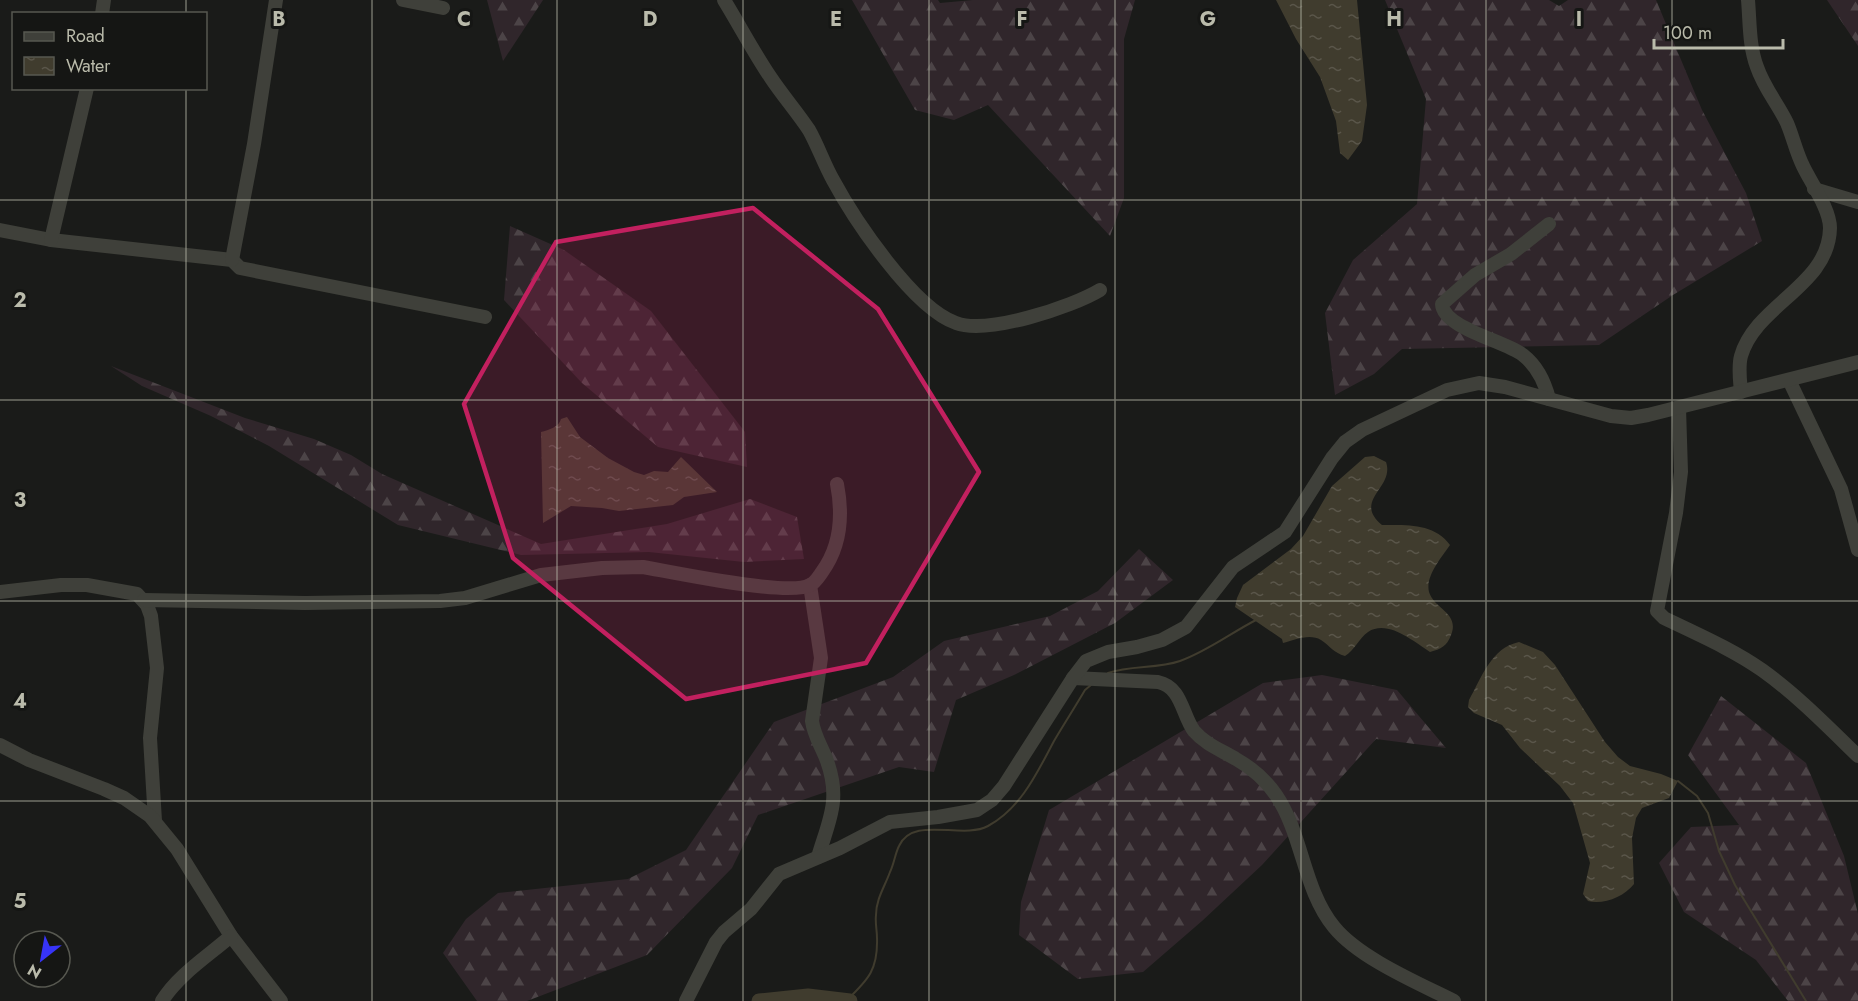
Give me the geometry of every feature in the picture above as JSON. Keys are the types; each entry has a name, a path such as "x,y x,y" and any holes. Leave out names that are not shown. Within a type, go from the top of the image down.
{"street":[{"path":"232,261 254,144 276,0"},
{"path":"403,0 443,8"},
{"path":"724,0 766,70 808,130 842,196 874,245 896,272 935,311 960,325 988,326 1060,308 1089,297 1100,290"},
{"path":"1741,392 1740,361 1753,333 1814,271 1825,253 1830,231 1829,221 1796,150 1788,127 1757,68 1751,41 1748,0"},
{"path":"51,240 87,90"},
{"path":"1814,189 1858,202"},
{"path":"1549,224 1511,254 1475,275 1445,300 1442,309 1450,319 1464,328 1502,342 1522,354 1542,379 1549,399"},
{"path":"0,230 51,240 232,261 240,267 485,317"},
{"path":"686,1001 704,962 721,936 751,909 775,877 784,870 840,848 890,822 968,813 988,804 1004,786 1081,666 1090,657 1162,640 1186,627 1233,567 1285,532 1332,458 1345,442 1362,430 1439,393 1464,385 1479,383 1497,385 1618,418 1648,416 1858,362"},
{"path":"1789,380 1841,489 1858,550"},
{"path":"1679,408 1681,472 1676,513 1657,611 1664,618 1722,646 1761,669 1858,756"},
{"path":"0,592 76,584 133,593 144,600 305,603 440,601 465,598 541,575 626,566 791,589 810,585 825,567 836,547 841,503 837,484"},
{"path":"810,585 821,658 812,721 813,729 831,773 835,798 818,857"},
{"path":"144,600 151,616 156,658 157,679 150,738 155,820"},
{"path":"1073,678 1162,683 1174,691 1185,715 1200,737 1249,766 1274,792 1291,825 1318,900 1329,920 1341,934 1355,946 1387,966 1454,1001"},
{"path":"0,745 29,760 124,798 155,820 177,849 231,936 281,1001"},
{"path":"162,1001 195,966 231,936"}],"highlighted area":[{"path":"753,208 878,309 979,472 866,663 686,699 513,558 464,404 556,242"}],"green space":[{"path":"487,0 543,0 503,61"},
{"path":"852,0 938,0 940,3 973,0 1135,0 1124,39 1124,198 1110,236 988,105 954,120 915,110"},
{"path":"1385,0 1549,0 1559,6 1568,0 1656,0 1702,110 1746,193 1762,241 1673,295 1599,345 1402,349 1374,374 1335,395 1325,313 1353,260 1417,204 1426,99"},
{"path":"1827,0 1858,0 1858,46"},
{"path":"510,226 564,250 651,311 745,432 747,467 658,447 582,383 504,300"},
{"path":"111,366 245,418 314,439 351,455 382,474 541,544 667,524 750,499 797,517 804,559 744,562 649,552 521,555 398,525 269,446 211,416 142,386"},
{"path":"1139,549 1173,580 1115,623 1014,675 956,700 934,772 899,767 758,815 732,868 647,955 527,1001 477,1001 443,953 466,919 498,893 628,879 686,850 774,722 893,677 944,641 1050,616 1098,591"},
{"path":"1322,675 1397,690 1446,748 1376,739 1262,865 1143,972 1078,979 1019,935 1021,902 1049,810 1263,683"},
{"path":"1721,696 1806,763 1844,856 1858,914 1858,1001 1788,1001 1756,960 1684,912 1659,863 1691,827 1739,825 1688,755"}],"water":[{"path":"1276,0 1357,0 1367,105 1362,141 1348,160 1340,153 1336,121 1320,77 1296,39"},
{"path":"567,417 580,437 608,458 634,472 644,475 654,471 668,472 681,457 717,492 684,497 673,505 619,511 571,506 543,523 541,432 553,428 561,419"},
{"path":"1374,456 1386,462 1387,471 1372,501 1371,508 1374,516 1382,525 1428,529 1444,538 1450,545 1435,567 1428,586 1432,598 1452,621 1453,628 1448,642 1430,652 1400,633 1384,628 1368,632 1345,656 1317,638 1302,638 1283,643 1282,639 1235,607 1243,585 1291,549 1303,536 1332,486 1365,457"},
{"path":"1519,642 1543,652 1555,665 1605,742 1618,757 1630,766 1678,781 1669,798 1642,808 1636,818 1632,838 1634,884 1625,893 1613,899 1600,902 1588,901 1583,894 1590,863 1573,803 1560,786 1520,748 1502,725 1474,713 1468,707 1478,682 1494,657 1509,645"}],"waterway":[{"path":"1108,673 1180,661 1258,619"},
{"path":"847,1000 861,986 874,966 877,949 877,904 899,846 906,837 915,832 977,830 988,826 1010,810 1027,789 1085,690 1091,685"},
{"path":"1678,781 1697,796 1708,813 1719,851 1735,885 1806,1001"},
{"path":"759,1001 808,996 850,1001"}]}
